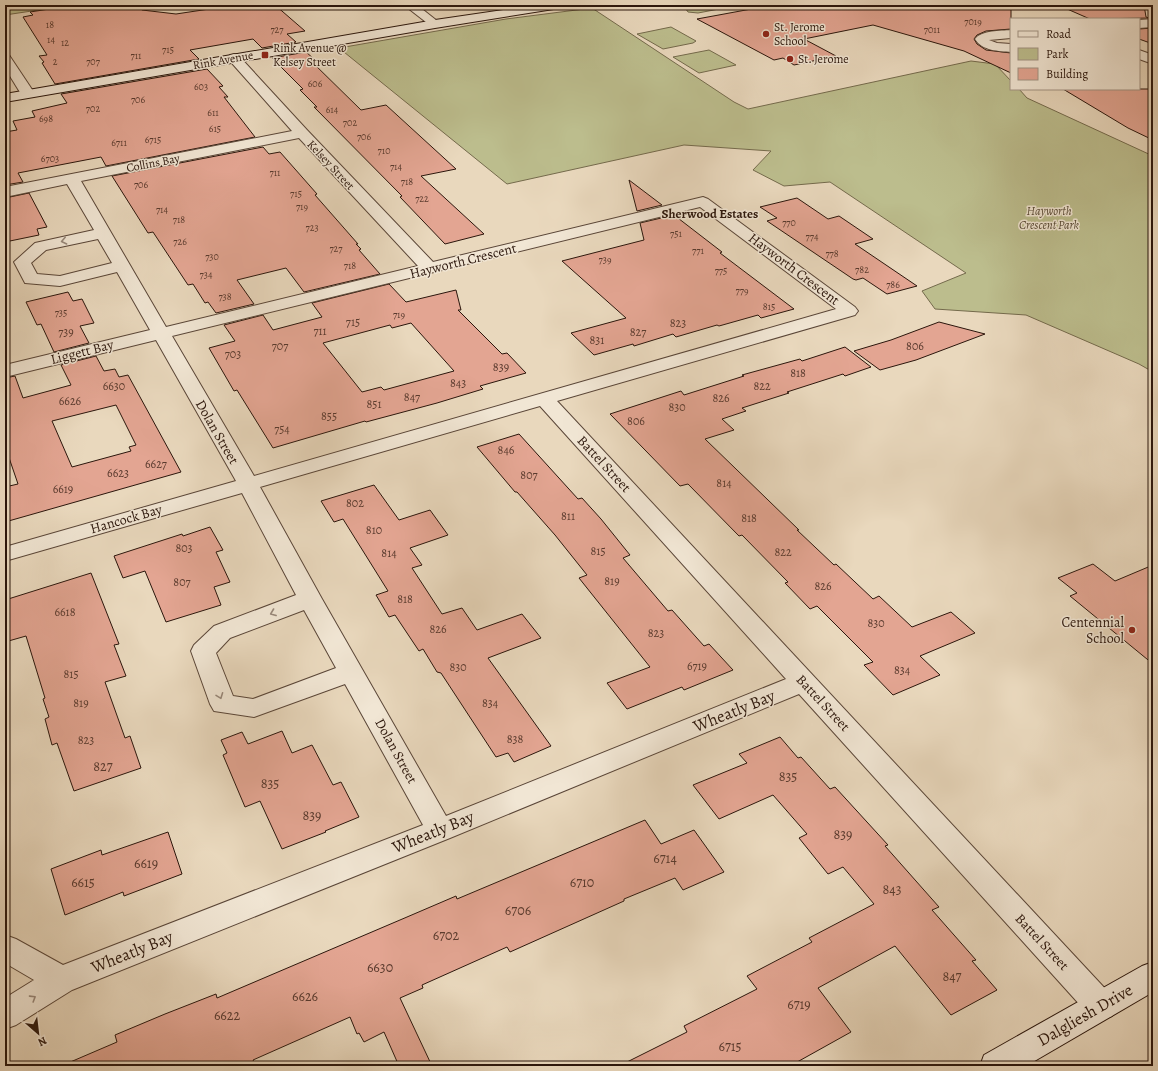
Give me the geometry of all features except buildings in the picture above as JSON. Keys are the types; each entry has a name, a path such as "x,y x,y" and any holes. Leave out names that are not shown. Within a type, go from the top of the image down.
{"street":[{"path":"410,5 435,24"},
{"name":"Rink Avenue","path":"5,98 435,24 560,5"},
{"path":"1140,24 1153,23"},
{"path":"1010,34 988,36 981,39 989,46 1010,48"},
{"path":"1140,54 1153,60"},
{"path":"5,58 28,94"},
{"name":"Kelsey Street","path":"234,58 302,133 430,269"},
{"name":"Collins Bay","path":"5,192 302,133"},
{"name":"Dolan Street","path":"72,179 160,334 248,484 310,599 440,830"},
{"name":"Hayworth Crescent","path":"160,334 703,202 850,311 545,400 248,484"},
{"path":"103,233 41,246 22,262 31,279 60,281 122,266"},
{"name":"Liggett Bay","path":"5,371 160,334"},
{"name":"Battel Street","path":"545,400 1101,1006"},
{"name":"Hancock Bay","path":"5,554 248,484"},
{"path":"310,599 222,632 203,651 223,704 254,708 351,672"},
{"name":"Wheatly Bay","path":"5,1015 61,980 440,830 804,682"},
{"path":"5,948 61,980"},
{"name":"Dalgliesh Drive","path":"996,1066 1153,976"}],"green space":[{"path":"5,5 72,5 5,15"},
{"path":"683,5 714,5 719,9 698,13 688,12"},
{"name":"Hayworth Crescent Park","path":"592,8 734,102 748,109 971,61 995,64 1010,80 1010,90 1020,90 1027,98 1153,156 1153,372 1139,364 1026,315 935,309 922,291 966,273 830,182 784,186 753,170 771,151 684,145 507,184 339,48 506,19"},
{"path":"671,27 696,41 693,43 663,49 637,34"},
{"path":"709,50 736,65 699,73 673,57"}],"place":[{"name":"St. Jerome School","path":"766,34"},
{"name":"Rink Avenue @ Kelsey Street","path":"265,55"},
{"name":"St. Jerome","path":"790,59"},
{"name":"Centennial School","path":"1132,630"}],"district":[{"name":"Sherwood Estates","path":"710,213"}]}
